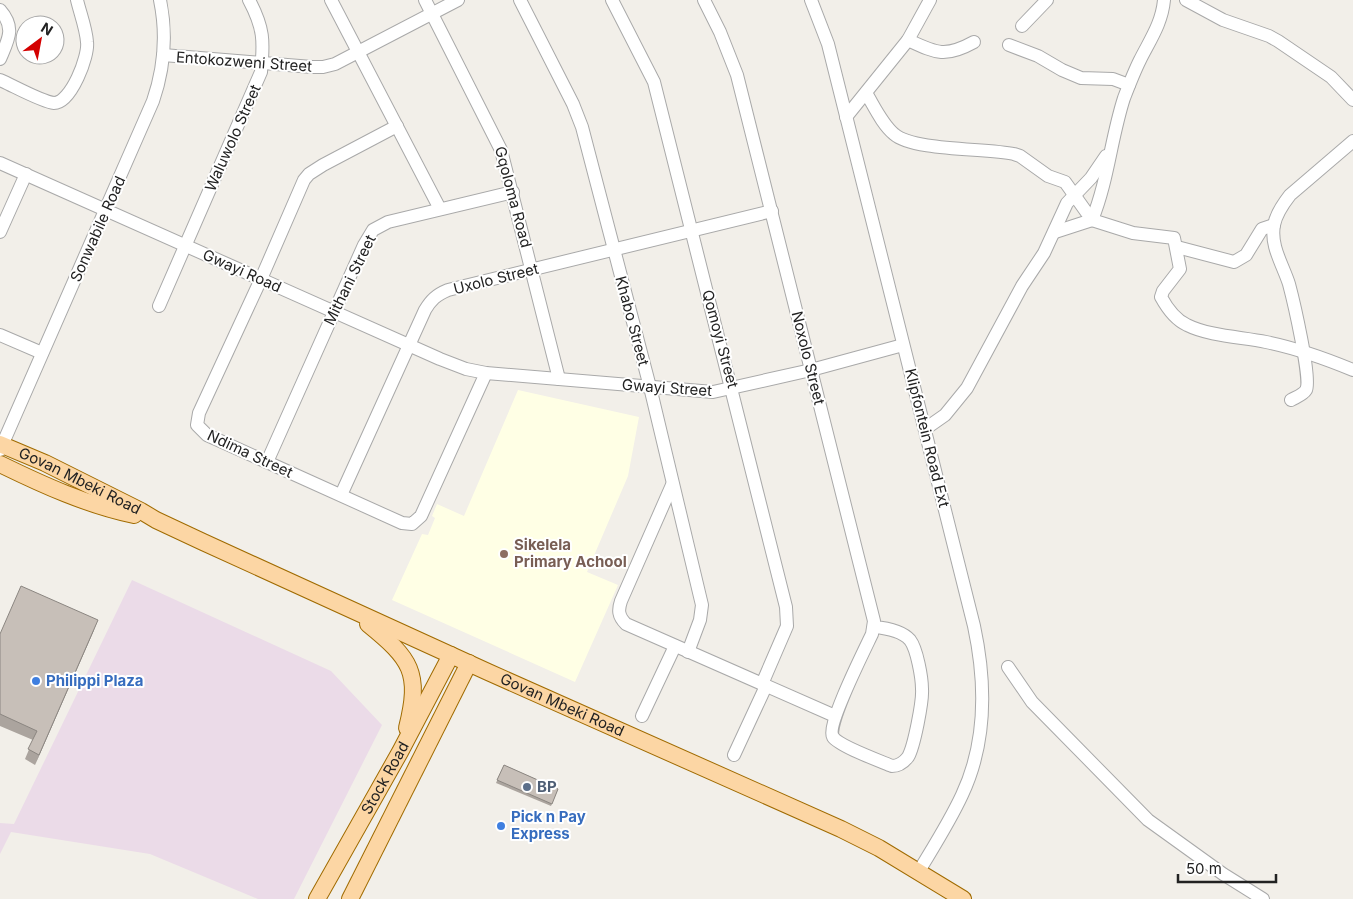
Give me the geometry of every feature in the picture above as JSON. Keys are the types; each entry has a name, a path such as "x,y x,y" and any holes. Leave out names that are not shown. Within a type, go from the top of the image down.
{"main road":[{"name":"Govan Mbeki Road","path":"1,446 45,464 156,520 451,655 806,813 879,848 963,899"},
{"name":"Govan Mbeki Road","path":"0,464 97,506 156,520"},
{"path":"354,610 388,639 400,652 412,673 414,684 412,706 400,752"},
{"name":"Stock Road","path":"317,899 400,752 451,655"},
{"name":"Stock Road","path":"350,899 469,663"}],"street":[{"path":"0,80 46,101 55,103 64,99 78,75 87,46 77,0"},
{"name":"Sonwabile Road","path":"1,446 153,101 163,56 163,19 160,0"},
{"name":"Waluwolo Street","path":"159,306 261,72 262,32 260,23 249,0"},
{"path":"331,0 440,208"},
{"name":"Gqoloma Road","path":"425,0 502,150 558,379"},
{"name":"Entokozweni Street","path":"163,56 323,67 335,64 458,0"},
{"name":"Khabo Street","path":"520,0 574,104 650,387 702,610 688,652"},
{"name":"Qomoyi Street","path":"612,0 654,82 784,597 787,626 734,755"},
{"name":"Noxolo Street","path":"704,0 720,32 737,75 874,627"},
{"name":"Klipfontein Road Ext","path":"811,0 828,44 982,666 982,705 977,748 968,781 956,808 919,871"},
{"path":"846,117 908,40 930,0"},
{"path":"1022,26 1048,0"},
{"path":"1092,220 1101,193 1114,129 1129,85 1160,20 1164,0"},
{"path":"1186,0 1223,20 1278,41 1331,77 1353,100"},
{"path":"0,10 10,29 9,37 0,59"},
{"path":"908,40 928,50 949,53 960,50 974,42"},
{"path":"1009,45 1038,56 1062,70 1081,78 1114,78 1129,85"},
{"path":"866,93 889,130 895,136 918,143 968,150 1004,152 1020,156 1041,172 1065,182 1092,220 1133,233 1174,238 1180,269 1161,297 1176,318 1193,328 1302,350 1353,370"},
{"name":"Ndima Street","path":"397,126 309,174 300,188 261,279 199,413 197,425 207,435 402,523 412,524 421,516 486,372"},
{"path":"1291,400 1304,394 1308,386 1308,371 1289,284 1276,249 1274,226 1282,205 1290,195 1353,141"},
{"path":"924,429 945,415 967,388 1022,286 1044,253 1067,203 1091,178 1110,152"},
{"name":"Gwayi Road","path":"0,163 408,345 457,366 486,372"},
{"path":"0,232 26,174"},
{"name":"Mithani Street","path":"267,462 364,245 373,230 388,222 513,192"},
{"name":"Uxolo Street","path":"341,495 408,345 429,303 438,294 772,211"},
{"path":"1055,232 1092,220"},
{"path":"1177,247 1234,262 1246,255 1262,230 1274,226"},
{"path":"0,335 42,353"},
{"name":"Gwayi Street","path":"486,372 713,392 811,370 903,345"},
{"path":"672,486 620,600 619,612 621,620 688,652 834,716"},
{"path":"874,627 886,628 906,637 914,647 922,690 911,750 904,761 896,766 892,766 836,739 832,733 834,716 874,627"},
{"path":"642,716 675,646"},
{"path":"1008,667 1032,702 1148,820 1223,874 1263,899"}],"shaded area":[{"name":"Sikelela Primary Achool","path":"518,390 639,417 628,476 587,572 618,585 575,682 392,600 422,534 428,535 435,518 432,516 437,504 464,516"},
{"path":"132,580 331,671 382,725 294,899 258,899 150,854 11,832 0,854 0,823 14,824"}],"building":[{"name":"Philippi Plaza","path":"21,586 98,620 39,755 28,749 37,731 0,714 0,634"},
{"path":"504,765 558,789 552,804 497,780"}],"place":[{"name":"Sikelela Primary Achool","path":"504,554"},
{"name":"Philippi Plaza","path":"36,681"},
{"name":"BP","path":"527,787"},
{"name":"Pick n Pay Express","path":"501,826"}]}
